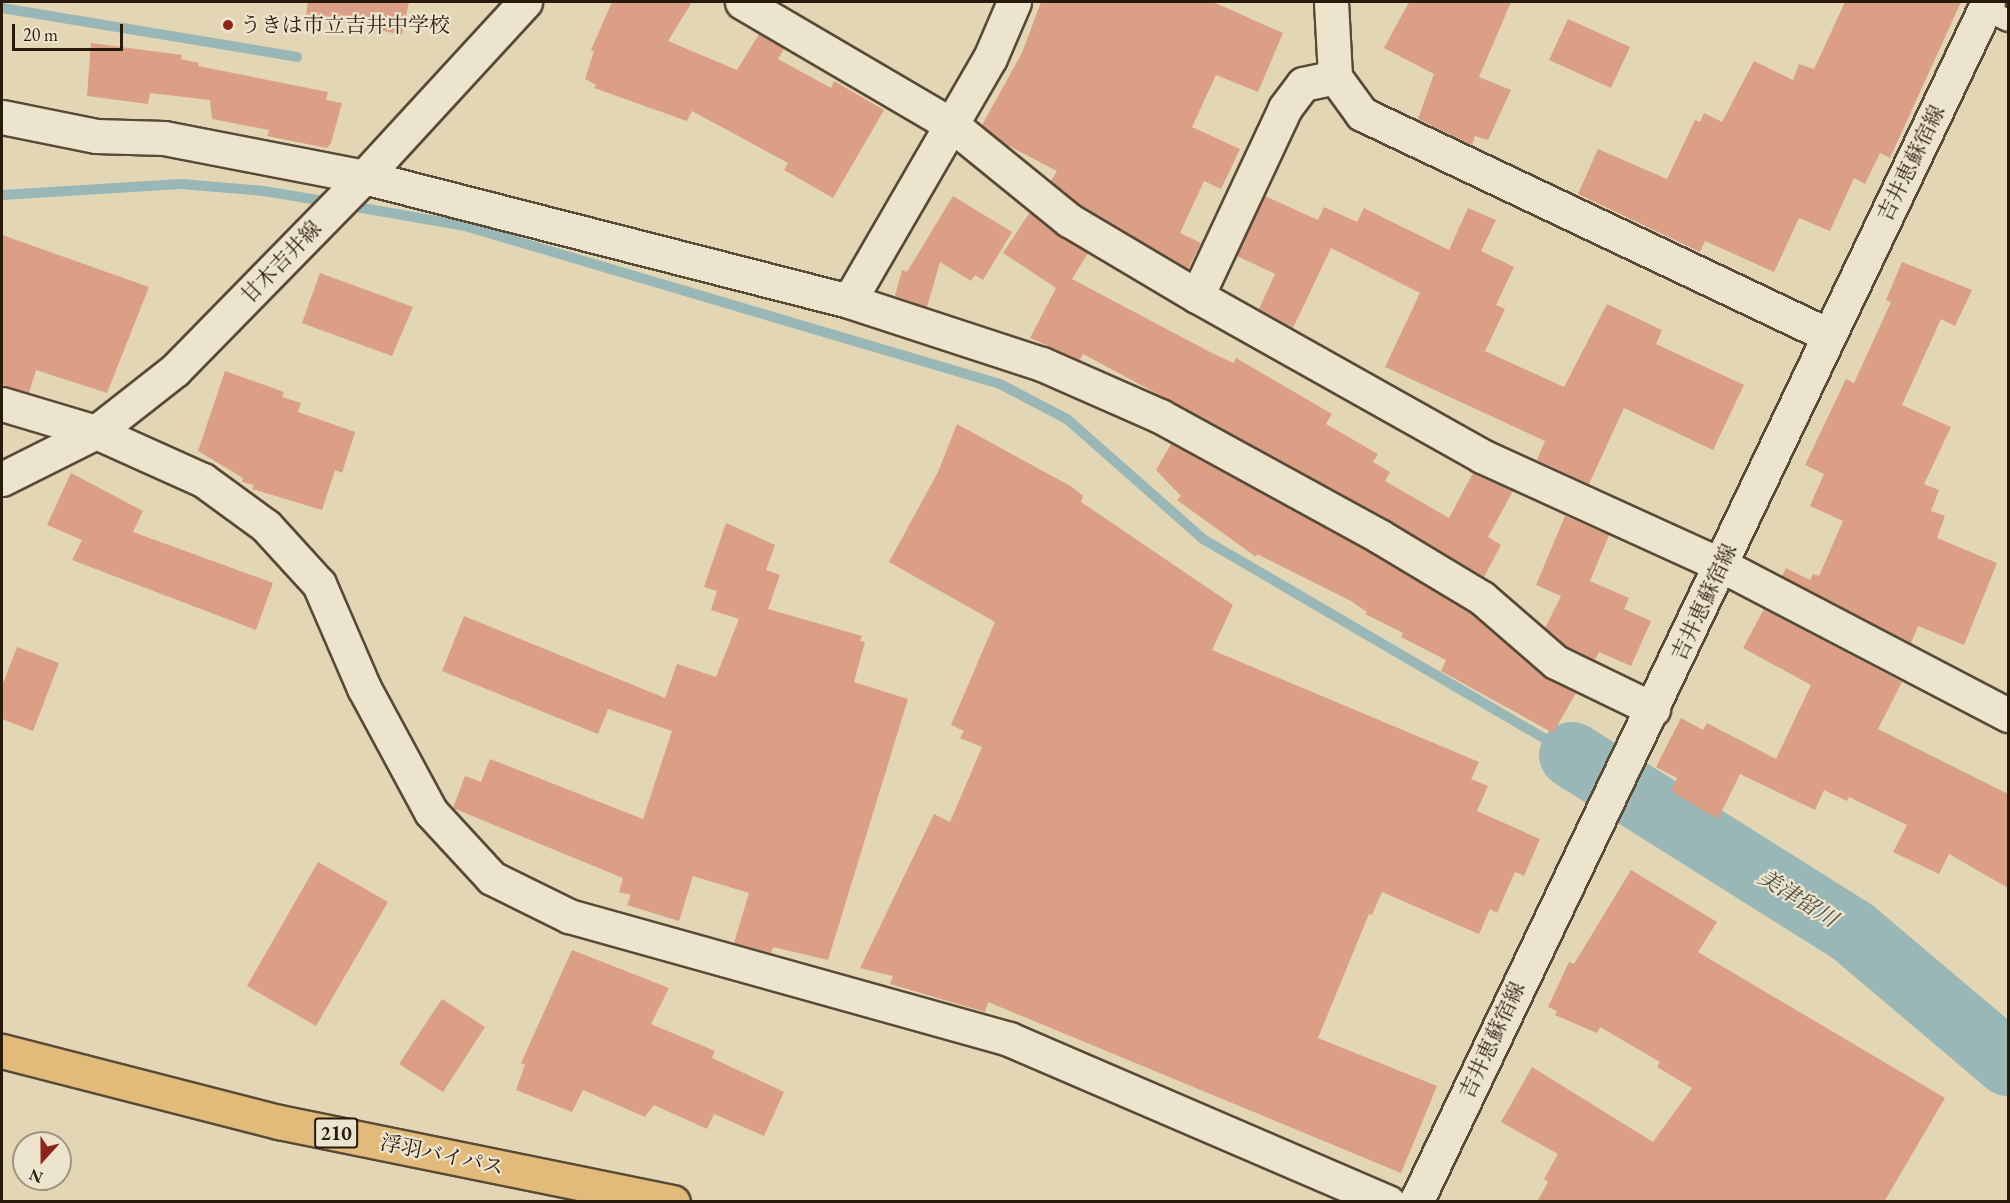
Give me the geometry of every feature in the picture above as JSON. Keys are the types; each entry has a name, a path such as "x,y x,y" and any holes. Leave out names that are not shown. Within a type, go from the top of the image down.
{"highway":[{"name":"浮羽バイパス","path":"2,1051 279,1122 580,1193 673,1202"}],"street":[{"name":"甘木吉井線","path":"2,479 96,432 175,370 360,180 525,2"},
{"path":"742,2 952,125 1069,220 1197,296 1482,456 1722,565 2008,715"},
{"path":"849,301 990,58 1014,2"},
{"path":"1331,2 1335,77 1362,114 1828,335"},
{"name":"吉井恵蘇宿線","path":"1416,1202 1585,841 1631,754 1722,565 1828,335 1994,10"},
{"path":"1197,296 1285,108 1303,84 1335,77"},
{"path":"2,117 96,136 164,138 360,180 849,301 1042,364 1160,416 1379,536 1482,598 1556,662 1653,709"},
{"path":"2,404 96,432 203,480 266,526 319,584 364,688 431,812 492,878 568,916 1009,1039 1388,1202"}],"building":[{"path":"308,2 409,2 402,35 306,14"},
{"path":"612,2 692,2 668,41 737,70 759,34 784,49 778,59 831,88 834,81 884,110 833,198 784,170 788,163 692,111 687,121 594,88 596,85 585,79 594,51 591,50"},
{"path":"1041,2 1213,2 1283,33 1258,92 1216,75 1192,127 1240,149 1221,189 1204,181 1180,233 1201,243 1188,269 1080,205 1051,181 1057,171 1005,144 982,125 1022,53"},
{"path":"1409,2 1511,2 1479,77 1511,90 1488,140 1475,136 1472,145 1418,119 1434,74 1384,48"},
{"path":"1845,2 1961,2 1890,158 1880,153 1865,184 1854,178 1830,231 1799,218 1774,272 1705,241 1700,252 1578,194 1598,149 1667,179 1695,120 1700,122 1704,113 1722,122 1754,61 1793,80 1799,64 1814,69"},
{"path":"1568,19 1630,47 1611,88 1549,60"},
{"path":"91,43 182,55 181,59 199,63 198,66 328,92 326,100 342,103 331,143 327,148 267,136 269,130 212,119 210,100 150,93 148,104 87,96"},
{"path":"953,196 1012,232 983,280 975,275 971,281 940,262 927,307 895,296 902,270 907,272"},
{"path":"1265,196 1318,220 1324,207 1357,222 1364,208 1449,250 1468,208 1496,220 1481,251 1514,267 1496,305 1505,309 1485,351 1564,387 1607,304 1662,330 1656,344 1744,385 1713,450 1624,408 1589,484 1537,460 1545,441 1385,367 1420,293 1331,248 1293,328 1259,309 1275,274 1237,256"},
{"path":"1030,212 1088,253 1072,279 1210,352 1233,363 1236,358 1332,414 1326,424 1378,454 1373,462 1390,472 1385,481 1449,518 1473,473 1513,491 1488,537 1501,545 1484,577 1388,520 1083,354 1080,360 1030,338 1056,288 1003,253"},
{"path":"2,235 149,287 107,393 36,370 29,393 2,385"},
{"path":"1902,262 1972,290 1955,326 1941,319 1902,405 1951,427 1924,484 1939,490 1931,511 1945,516 1937,538 1997,563 1964,645 1918,626 1911,643 1782,576 1786,568 1810,580 1813,574 1819,576 1843,521 1810,506 1824,474 1805,465 1846,379 1854,383 1891,302 1886,300"},
{"path":"320,273 413,307 392,356 302,323"},
{"path":"225,371 284,392 282,397 301,403 298,412 355,432 342,473 335,470 322,510 252,489 254,485 242,482 243,478 198,451"},
{"path":"957,424 1072,487 1083,496 1081,502 1233,605 1212,650 1479,762 1471,779 1488,786 1477,811 1540,839 1524,876 1515,872 1497,913 1490,909 1479,934 1382,892 1372,915 1369,914 1318,1038 1437,1086 1401,1173 988,1002 985,1012 890,984 893,976 860,968 934,814 950,822 982,747 960,738 964,731 951,725 995,622 889,562 938,472"},
{"path":"1171,444 1370,552 1469,612 1544,676 1576,693 1553,733 1441,671 1446,660 1401,637 1403,633 1365,614 1367,612 1351,601 1257,554 1256,557 1177,500 1181,496 1156,470"},
{"path":"71,473 143,511 133,532 273,583 256,630 72,560 82,540 47,525"},
{"path":"1565,516 1609,535 1590,581 1629,598 1624,609 1651,621 1631,666 1599,652 1595,660 1566,646 1545,628 1561,596 1536,585"},
{"path":"726,523 775,545 766,570 780,575 768,609 862,636 860,641 865,642 854,682 908,699 828,960 773,947 771,953 734,943 749,893 693,876 679,921 627,905 631,895 619,892 623,878 453,808 465,776 481,782 490,759 643,819 672,731 608,709 598,734 442,671 464,616 665,698 677,664 716,677 739,619 711,610 717,591 704,587"},
{"path":"1764,609 1902,682 1878,729 2008,794 2008,888 1949,854 1939,874 1893,852 1907,825 1849,797 1847,801 1824,790 1815,810 1740,774 1718,819 1671,791 1677,778 1656,767 1681,718 1703,730 1707,723 1776,759 1811,685 1743,648"},
{"path":"17,647 59,663 33,731 2,719 2,686"},
{"path":"318,862 388,902 316,1026 247,986"},
{"path":"1631,870 1717,922 1698,952 1945,1098 1884,1202 1537,1202 1548,1182 1544,1179 1558,1154 1501,1122 1532,1067 1653,1142 1692,1088 1657,1067 1660,1062 1600,1027 1597,1033 1555,1015 1557,1011 1548,1007 1569,962 1574,964"},
{"path":"572,950 669,988 651,1024 715,1051 712,1058 784,1092 764,1136 714,1114 707,1129 654,1105 645,1117 583,1090 572,1112 516,1090 525,1065 521,1063"},
{"path":"442,999 485,1027 443,1092 399,1064"}],"waterway":[{"path":"2,8 297,57"},
{"path":"2,195 181,184 264,191 330,202"},
{"path":"345,205 465,226 1000,384 1067,419 1203,539 1572,755"},
{"name":"美津留川","path":"1572,755 1853,932 2008,1063"}],"place":[{"name":"うきは市立吉井中学校","path":"228,25"}]}
